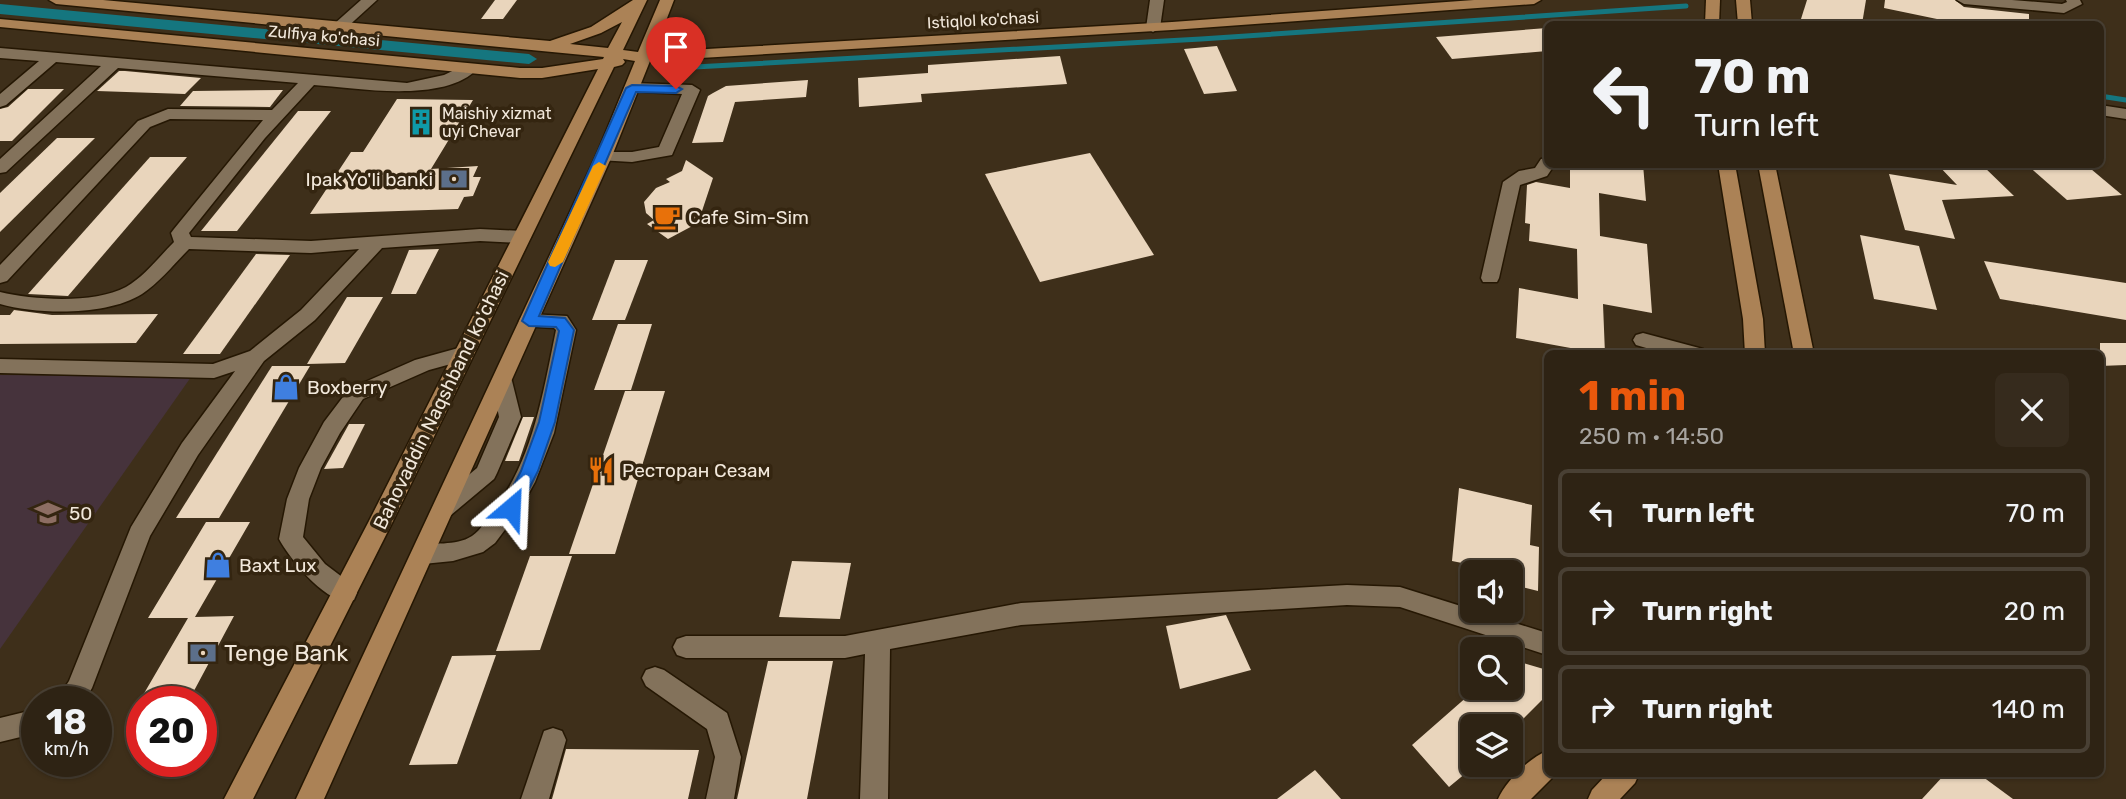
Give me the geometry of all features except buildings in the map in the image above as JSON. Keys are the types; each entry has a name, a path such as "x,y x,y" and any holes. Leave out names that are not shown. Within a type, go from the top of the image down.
{"main road":[{"name":"Zulfiya ko'chasi","path":"55,0 543,45 608,59"},
{"path":"502,381 604,156 667,0"},
{"name":"Istiqlol ko'chasi","path":"608,59 1153,27 1400,5 1534,0"},
{"path":"1712,21 1713,0"},
{"path":"1743,0 1745,21"},
{"path":"543,45 577,39 608,27 639,1"},
{"name":"Bahovaddin Naqshband ko'chasi","path":"238,799 345,593 639,1"},
{"name":"Zulfiya ko'chasi","path":"0,23 542,73 608,59"},
{"path":"542,73 594,90"},
{"path":"1727,168 1753,319 1755,350"},
{"path":"1767,168 1803,350"},
{"path":"310,799 443,509"},
{"path":"1512,799 1544,767"},
{"path":"1602,799 1622,777"}],"street":[{"path":"340,27 370,0"},
{"path":"1153,27 1157,0"},
{"path":"1964,0 2064,9 2075,4 2073,0"},
{"path":"0,52 407,88 449,79 470,68"},
{"path":"0,102 53,57"},
{"path":"0,168 115,62"},
{"path":"184,243 180,233 273,115 311,79"},
{"path":"604,156 632,157 666,151 692,90 632,88"},
{"path":"2104,111 2126,114"},
{"path":"0,277 86,182 144,124 168,114 273,115"},
{"path":"1490,278 1512,183 1525,175 1541,172 1544,168"},
{"path":"0,298 10,302 108,301 133,291 184,243 311,247 480,235 522,237"},
{"path":"80,686 139,534 190,449 257,356 307,315 378,241"},
{"path":"423,554 446,553 482,542 511,508 529,471 547,422 566,330 560,321 529,321"},
{"path":"1643,340 1681,350"},
{"path":"345,593 317,571 291,539 298,499 310,468 332,428 356,394 422,365 462,354"},
{"path":"0,366 214,371 257,356"},
{"path":"443,509 486,473 510,417 502,381"},
{"path":"686,647 845,647 1021,614 1347,595 1400,597 1544,643"},
{"path":"874,799 878,641"},
{"path":"655,678 718,722 728,757 720,799"},
{"path":"0,730 21,725"},
{"path":"535,799 553,740"}],"shaded area":[{"name":"50","path":"0,375 191,377 0,649"}],"waterway":[{"path":"676,68 1201,39 1686,6"},
{"path":"0,9 529,59"},
{"path":"2104,97 2126,100"}],"slow traffic":[{"path":"555,262 599,166"}],"place":[{"name":"Maishiy xizmat uyi Chevar","path":"421,122"},
{"name":"Ipak Yo'li banki","path":"454,179"},
{"name":"Cafe Sim-Sim","path":"667,217"},
{"name":"Boxberry","path":"286,387"},
{"name":"Ресторан Сезам","path":"601,470"},
{"name":"50","path":"48,513"},
{"name":"Baxt Lux","path":"218,565"},
{"name":"Tenge Bank","path":"203,653"}],"route":[{"path":"511,508 529,471 547,422 566,330 560,321 529,321 632,88 676,89"}]}
